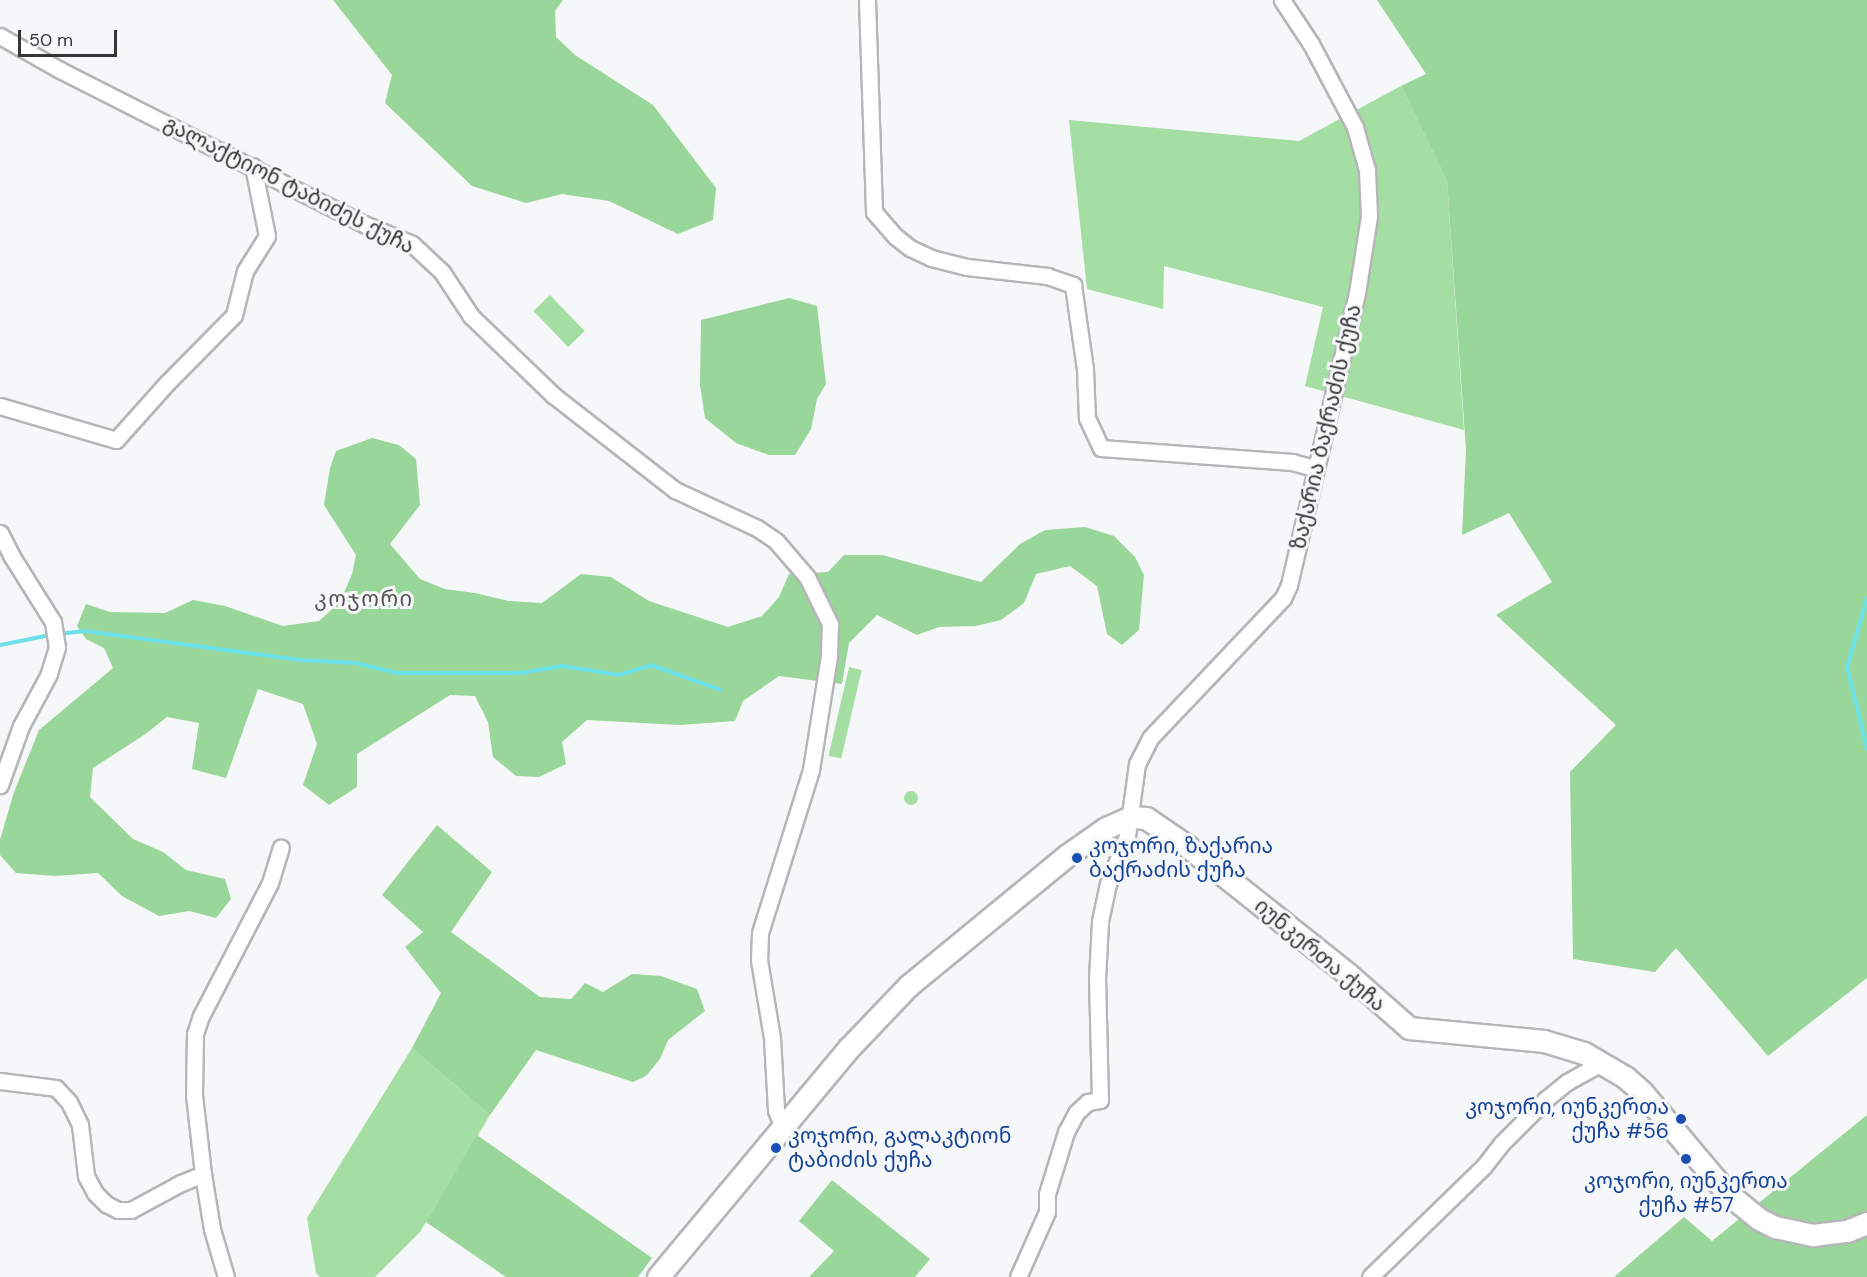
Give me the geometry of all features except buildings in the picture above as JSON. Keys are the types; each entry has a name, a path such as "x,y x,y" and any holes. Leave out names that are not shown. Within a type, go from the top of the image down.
{"main road":[{"path":"658,1277 782,1126 877,1016 908,986 1066,856 1106,828 1131,817"},
{"name":"იუნკერთა ქუჩა","path":"1131,817 1146,818 1187,846 1348,974 1409,1028 1544,1041 1584,1053 1642,1092 1727,1193 1759,1219 1775,1227 1813,1235 1847,1231 1867,1223"}],"street":[{"path":"867,0 870,5 869,126 874,212 896,237 909,248 931,258 967,267 1047,276 1072,285 1084,369 1087,418 1101,448 1292,462 1315,468"},
{"name":"ზაქარია ბაქრაძის ქუჩა","path":"1018,1277 1047,1212 1047,1194 1066,1132 1076,1113 1088,1102 1100,1100 1097,979 1100,921 1108,884 1127,836 1137,764 1151,737 1283,598 1289,585 1315,468 1329,423 1357,293 1369,216 1367,170 1355,126 1311,44 1282,0"},
{"name":"გალაქტიონ ტაბიძეს ქუჩა","path":"0,36 60,70 422,252 442,272 471,316 553,395 675,489 757,528 776,541 807,577 830,624 829,656 812,770 760,933 759,960 772,1038 776,1110 782,1126"},
{"path":"0,406 116,440 166,384 234,315 245,271 267,236 253,166"},
{"path":"0,532 53,622 57,646 49,674 21,726 0,785"},
{"path":"226,1277 212,1229 203,1174 194,1095 195,1034 201,1016 270,882 281,848"},
{"path":"1370,1277 1484,1166 1502,1143 1546,1099 1567,1082 1601,1063"},
{"path":"0,1081 56,1088 69,1102 80,1125 86,1176 94,1193 117,1210 131,1210 203,1174"}],"green space":[{"path":"333,0 563,0 555,11 556,37 575,55 653,105 716,188 713,220 678,234 609,201 562,194 526,203 472,186 385,103 392,75"},
{"path":"1377,0 1867,0 1867,978 1768,1056 1676,948 1655,972 1573,959 1570,772 1616,725 1496,615 1552,582 1509,513 1462,535 1466,450 1447,181 1401,86 1426,74"},
{"path":"1401,86 1447,181 1464,430 1305,386 1323,307 1164,266 1163,309 1087,289 1069,120 1299,141"},
{"path":"550,295 585,331 568,347 533,311"},
{"path":"789,298 817,306 826,384 817,399 811,429 795,455 769,455 736,443 705,418 700,385 701,320"},
{"path":"372,438 399,445 416,459 420,505 390,544 420,579 445,589 509,601 542,603 581,574 611,577 649,601 728,627 762,616 779,597 789,574 828,572 844,555 882,555 981,582 1020,544 1045,530 1085,527 1114,536 1135,557 1144,575 1139,630 1122,645 1107,634 1097,586 1070,566 1036,574 1024,603 1001,620 976,626 939,627 917,635 877,615 849,643 842,684 779,676 743,701 735,721 679,725 587,720 562,742 566,764 539,777 516,776 493,757 488,722 475,696 450,695 357,754 357,787 329,805 303,785 317,744 303,704 258,689 226,778 192,769 199,723 167,717 93,768 90,797 133,839 163,852 186,870 225,879 231,899 216,918 189,911 159,916 122,896 98,873 55,876 16,873 0,855 0,840 14,792 39,730 113,668 104,648 86,639 77,626 86,604 110,612 165,613 193,600 225,606 283,626 319,621 340,602 352,574 356,555 324,505 330,468 336,451"},
{"path":"849,667 862,670 841,759 829,756"},
{"path":"911,791 916,793 918,798 916,803 911,805 906,803 904,798 906,793"},
{"path":"437,825 492,872 451,932 540,997 571,999 585,983 603,992 632,974 661,976 697,989 705,1011 668,1040 660,1059 646,1076 633,1082 536,1050 490,1115 412,1048 441,993 405,947 423,932 382,895"},
{"path":"412,1048 490,1115 420,1232 375,1277 320,1277 316,1273 307,1218"},
{"path":"1867,1115 1867,1277 1614,1277 1684,1217 1712,1241"},
{"path":"477,1135 652,1258 638,1277 506,1277 426,1222"},
{"path":"832,1180 930,1259 915,1277 809,1277 834,1251 799,1221"}],"waterway":[{"path":"1867,598 1847,667 1867,749"},
{"path":"57,634 85,631 300,660 356,663 396,673 520,673 562,666 619,675 651,665 721,690"},
{"path":"0,645 50,635"}],"place":[{"name":"კოჯორი, ზაქარია ბაქრაძის ქუჩა","path":"1077,858"},
{"name":"კოჯორი, იუნკერთა ქუჩა #56","path":"1681,1119"},
{"name":"კოჯორი, გალაკტიონ ტაბიძის ქუჩა","path":"776,1148"},
{"name":"კოჯორი, იუნკერთა ქუჩა #57","path":"1686,1159"}],"district":[{"name":"კოჯორი","path":"364,599"}]}
